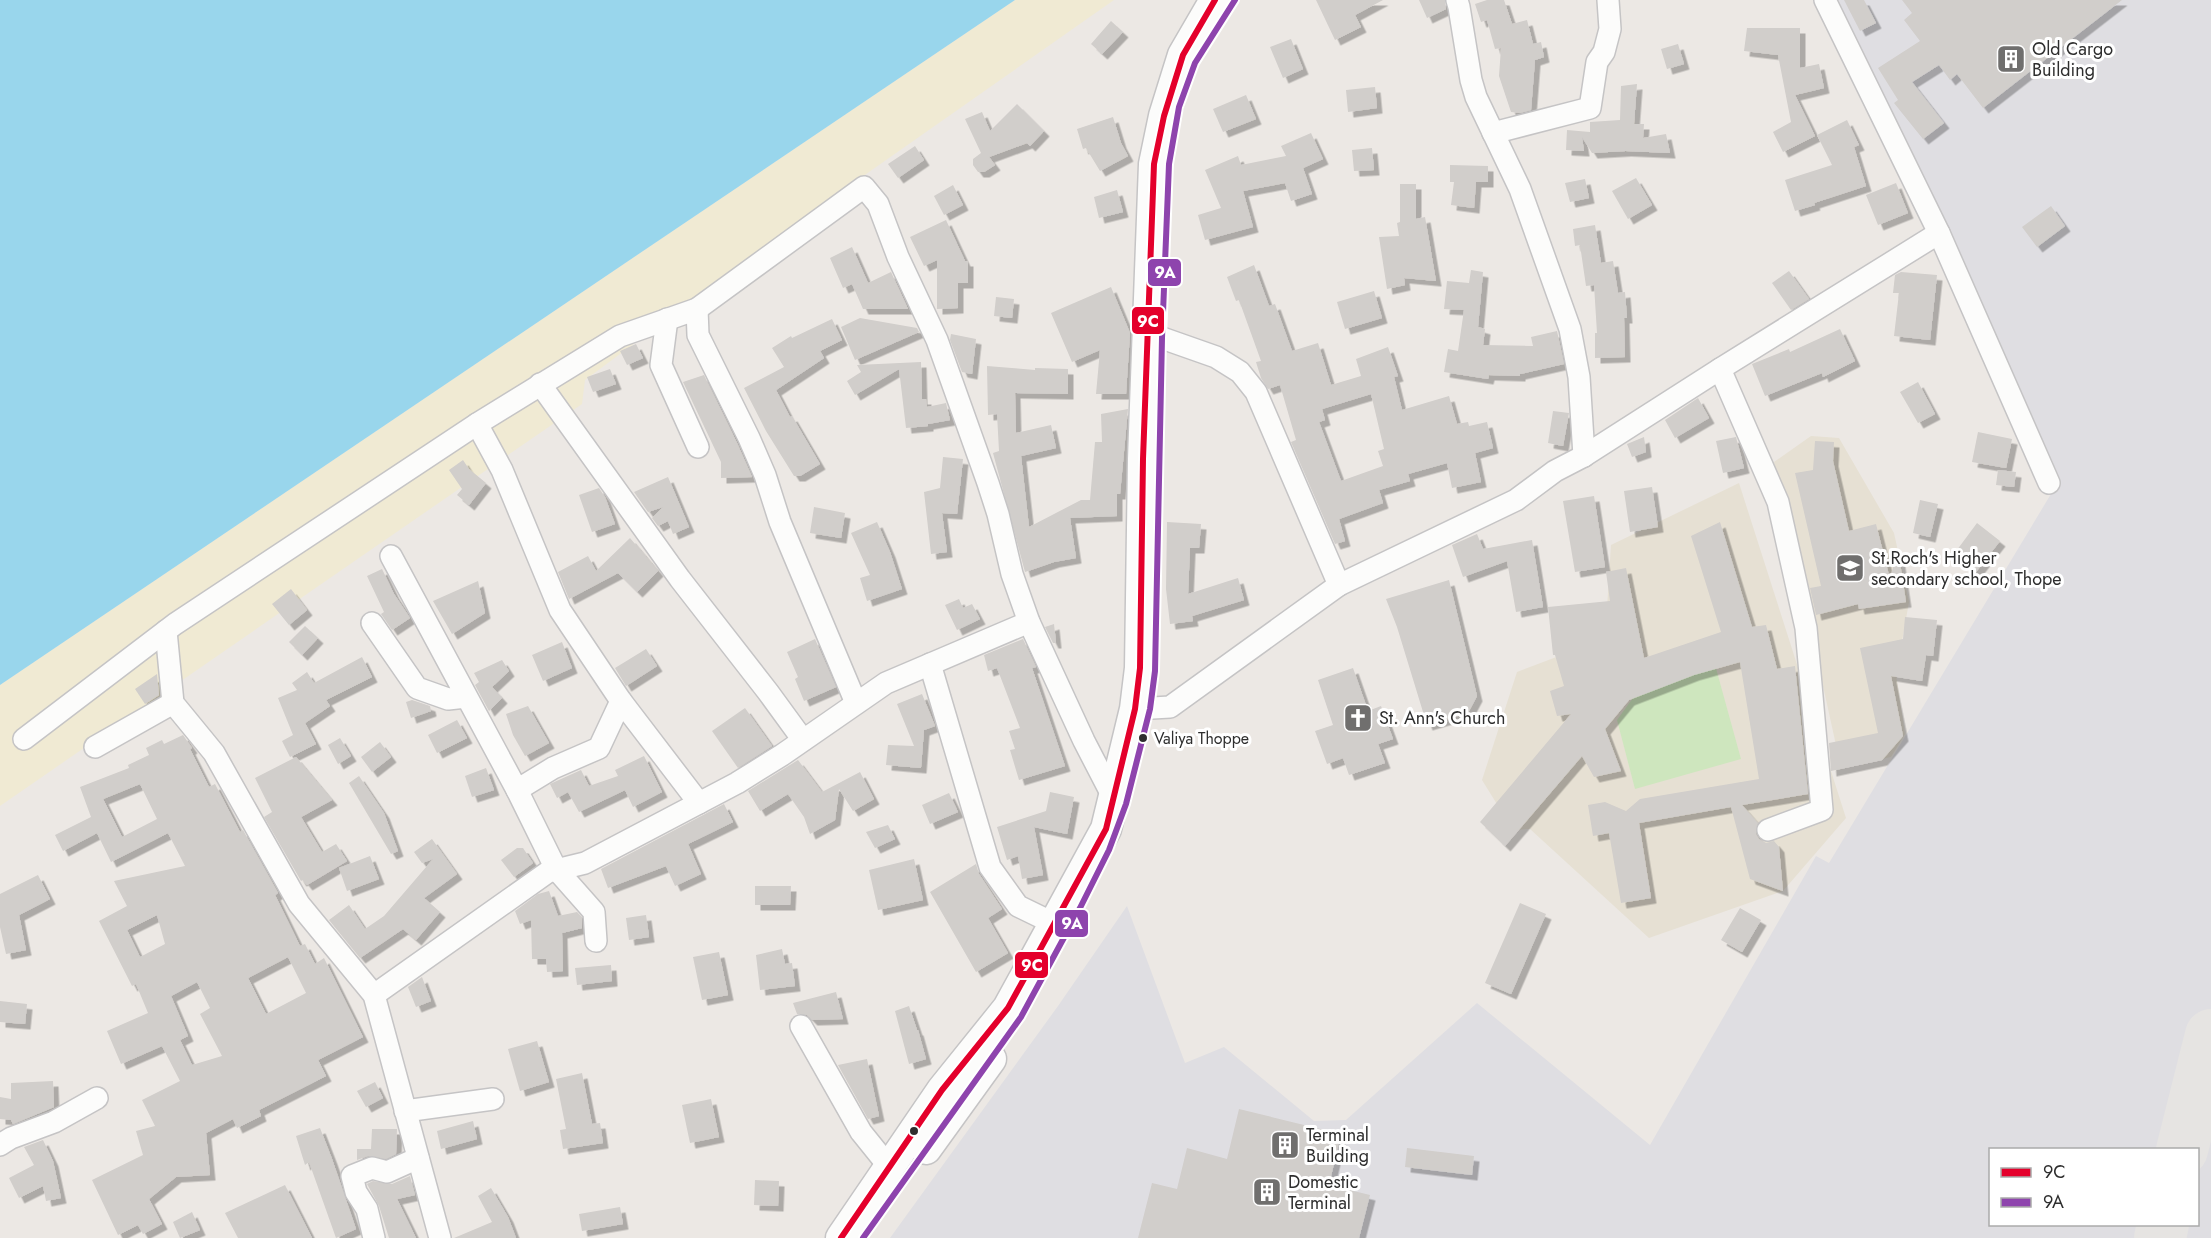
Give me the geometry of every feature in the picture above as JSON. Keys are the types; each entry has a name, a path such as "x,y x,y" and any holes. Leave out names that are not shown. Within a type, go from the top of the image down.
{"main road":[{"path":"841,1238 890,1168 1021,1017 1109,850 1126,804 1142,709 1140,668 1143,459 1154,164 1164,116 1183,55 1215,0"},
{"path":"862,1238 1008,1008 1106,829 1155,671 1162,338 1169,164 1179,107 1195,63 1236,0"}],"street":[{"path":"1457,0 1471,80 1520,189 1570,329 1579,377 1584,456"},
{"path":"1493,133 1590,108 1597,62 1604,52 1610,29 1608,0"},
{"path":"1825,0 1939,233 2049,483"},
{"path":"24,739 166,631 477,424 620,336 697,309 864,187 878,204 898,257 937,340 994,504 1011,574 1029,622 1084,741 1114,798"},
{"path":"1142,709 1170,707 1340,585 1516,500 1555,471 1584,456 1939,233"},
{"path":"697,309 698,335 765,475 780,522 856,704"},
{"path":"667,319 661,365 698,447"},
{"path":"1162,338 1216,357 1240,372 1256,392 1340,585"},
{"path":"1720,369 1778,502 1806,628 1822,810 1768,830"},
{"path":"540,384 680,579 768,692 802,740"},
{"path":"477,424 502,470 560,610 621,701 699,802"},
{"path":"391,556 517,790 556,869 594,912 596,941"},
{"path":"374,995 548,872 585,863 737,783 886,683 1029,622"},
{"path":"372,623 417,688 448,699 466,697"},
{"path":"166,631 173,703 214,753 299,904 374,995 440,1238"},
{"path":"930,664 990,867 1018,906 1055,924"},
{"path":"517,790 553,768 599,748 621,701"},
{"path":"95,747 173,703"},
{"path":"801,1026 861,1132 890,1168"},
{"path":"0,1145 11,1138 54,1122 97,1098"},
{"path":"405,1111 493,1099"},
{"path":"374,1238 367,1209 356,1192 352,1176 372,1168 387,1172 418,1158"}],"shaded area":[{"path":"1832,0 2211,0 2211,1238 890,1238 1058,1006 1127,906 1185,1063 1224,1047 1314,1121 1346,1120 1477,1003 1650,1145 1816,856 1829,863 2060,479 1929,188"},
{"name":"St.Roch's Higher secondary school, Thope","path":"1811,436 1839,438 1894,533 1909,602 1896,675 1905,734 1891,757 1841,768 1774,462"},
{"path":"1739,483 1846,818 1783,891 1649,938 1530,829 1513,830 1482,780 1517,672 1567,653 1606,624 1611,545"}],"green space":[{"path":"1714,661 1741,759 1635,789 1617,720 1646,680"}],"sand":[{"path":"1015,0 1114,0 802,219 585,380 582,404 0,806 0,685"}],"water":[{"path":"0,0 1015,0 0,685"}],"building":[{"path":"1316,0 1383,0 1355,15 1361,27 1335,40"},
{"path":"1419,0 1445,0 1446,9 1427,18"},
{"path":"1487,0 1504,0 1512,24 1527,20 1533,44 1541,42 1544,57 1535,60 1531,110 1520,113 1511,112 1499,76 1501,48 1495,49 1487,20 1481,22 1475,4"},
{"path":"1844,0 1864,0 1876,23 1860,31"},
{"path":"1902,0 2122,0 1983,108 1957,74 1950,80 1939,65 1912,82 1944,123 1923,139 1894,103 1898,100 1878,68 1920,41 1904,20 1912,13"},
{"path":"1111,21 1123,32 1102,54 1091,44"},
{"path":"1747,28 1800,28 1800,68 1819,64 1824,88 1795,95 1815,136 1783,152 1773,132 1791,122 1778,55 1744,51"},
{"path":"1291,39 1303,69 1283,78 1270,47"},
{"path":"1678,44 1684,64 1667,69 1661,49"},
{"path":"1637,84 1634,124 1644,124 1643,138 1666,134 1670,153 1626,151 1592,153 1582,137 1584,151 1566,150 1567,130 1590,132 1590,122 1620,120 1621,86"},
{"path":"1375,87 1377,108 1348,112 1346,90"},
{"path":"1246,95 1256,119 1223,132 1213,109"},
{"path":"1017,104 1044,131 1030,146 1027,143 989,157 995,165 984,172 978,172 973,165 973,159 981,153 965,119 982,112 990,131"},
{"path":"1113,117 1121,143 1128,156 1100,171 1086,148 1083,149 1077,129"},
{"path":"1847,120 1859,145 1854,147 1866,186 1795,211 1785,180 1832,165 1817,135"},
{"path":"1311,133 1323,159 1303,168 1312,194 1291,201 1285,183 1243,191 1253,227 1205,240 1198,215 1221,208 1205,170 1238,156 1241,165 1286,156 1281,146"},
{"path":"915,146 924,160 898,178 888,164"},
{"path":"1372,148 1374,170 1354,171 1352,150"},
{"path":"1450,165 1488,166 1488,182 1476,182 1474,208 1451,205 1454,182 1450,182"},
{"path":"1636,178 1652,205 1628,219 1612,191"},
{"path":"1585,179 1589,198 1570,202 1565,183"},
{"path":"1896,183 1908,213 1878,225 1866,195"},
{"path":"1400,184 1416,184 1416,219 1425,217 1436,281 1404,278 1405,285 1387,289 1379,237 1399,236 1397,223 1400,222"},
{"path":"953,185 963,205 944,215 934,196"},
{"path":"1117,190 1123,212 1099,218 1094,197"},
{"path":"2051,206 2065,226 2037,247 2022,227"},
{"path":"946,220 965,261 968,261 968,283 958,283 958,308 937,309 937,260 924,266 910,237"},
{"path":"1595,225 1601,263 1613,261 1618,293 1625,292 1627,318 1624,318 1625,357 1595,358 1595,333 1597,333 1594,285 1586,286 1580,245 1575,246 1573,229"},
{"path":"852,247 868,283 891,272 908,309 863,309 852,284 843,288 830,258"},
{"path":"1254,265 1269,306 1275,304 1292,351 1318,343 1331,385 1361,376 1356,359 1388,347 1398,376 1394,377 1402,410 1449,396 1457,424 1468,422 1469,426 1487,422 1493,448 1475,453 1481,482 1452,488 1447,463 1408,474 1410,481 1379,490 1383,503 1339,519 1345,541 1335,544 1291,442 1296,440 1280,385 1268,389 1261,378 1256,362 1261,361 1239,300 1236,301 1227,277","holes":["1371,394 1384,449 1378,451 1383,466 1341,481 1319,422 1325,420 1322,409"]},
{"path":"1471,270 1483,272 1478,327 1485,329 1483,345 1533,346 1531,337 1557,331 1564,364 1520,374 1520,376 1489,375 1488,379 1444,372 1448,349 1458,351 1464,310 1444,309 1447,281 1469,283"},
{"path":"1789,271 1809,299 1791,310 1772,283"},
{"path":"1901,272 1937,275 1930,340 1894,336 1899,293 1893,293 1895,275"},
{"path":"1111,287 1130,333 1126,394 1096,394 1100,350 1072,362 1051,313"},
{"path":"1374,291 1382,318 1345,329 1337,302"},
{"path":"996,297 1014,299 1012,318 994,316"},
{"path":"860,318 917,328 919,332 855,360 841,327"},
{"path":"832,319 842,340 820,351 824,358 776,390 820,464 800,476 794,476 766,431 744,388 784,367 772,348 791,336 792,338"},
{"path":"1840,329 1855,361 1823,377 1822,373 1765,396 1752,364 1789,349 1790,352"},
{"path":"951,334 976,339 972,374 962,372 950,340"},
{"path":"636,344 643,358 627,365 620,351"},
{"path":"921,362 922,399 926,399 927,407 946,403 950,420 928,424 928,426 906,428 899,369 855,395 847,381 861,372 857,365"},
{"path":"987,366 1035,370 1035,368 1068,369 1068,394 1015,393 1016,433 1051,425 1056,448 1021,456 1029,527 1081,500 1090,500 1095,442 1102,442 1101,414 1128,409 1120,494 1117,494 1117,516 1070,518 1076,558 1054,562 1025,572 993,453 999,451 997,414 988,415"},
{"path":"610,369 616,384 593,392 587,377"},
{"path":"704,375 752,477 721,478 721,462 683,382"},
{"path":"1918,382 1935,414 1918,423 1900,392"},
{"path":"1698,398 1709,418 1675,438 1665,420"},
{"path":"1553,411 1569,413 1563,446 1548,443"},
{"path":"1978,432 2012,439 2006,468 1972,462"},
{"path":"1644,437 1646,452 1632,457 1627,444"},
{"path":"1736,437 1744,468 1723,473 1716,441"},
{"path":"1815,441 1834,442 1833,461 1849,531 1876,524 1890,579 1898,549 1906,602 1859,609 1858,604 1816,615 1810,588 1821,586 1795,473 1813,470"},
{"path":"943,457 963,459 957,514 942,513 947,552 931,554 924,492 940,488"},
{"path":"463,460 469,469 486,483 469,505 457,495 462,489 449,470"},
{"path":"1998,470 2016,472 2014,487 1996,485"},
{"path":"668,477 689,527 673,534 668,521 658,526 652,518 663,507 648,512 634,492"},
{"path":"1652,487 1658,527 1630,532 1624,491"},
{"path":"599,488 605,497 615,524 592,532 579,495"},
{"path":"1594,496 1605,567 1575,572 1563,501"},
{"path":"1920,500 1938,504 1930,537 1913,533"},
{"path":"814,507 845,513 841,538 810,533"},
{"path":"877,522 902,589 867,601 860,578 870,575 851,533"},
{"path":"1167,522 1201,524 1199,548 1190,548 1188,594 1238,578 1244,600 1192,616 1193,621 1170,624 1166,589"},
{"path":"1720,522 1752,627 1766,625 1777,669 1795,666 1808,794 1742,805 1758,823 1756,834 1759,839 1766,843 1774,841 1779,847 1783,891 1750,879 1731,807 1639,823 1651,898 1621,903 1609,833 1593,836 1588,805 1605,802 1626,811 1640,799 1759,779 1740,662 1694,675 1629,700 1605,729 1621,771 1594,777 1582,756 1505,846 1480,822 1571,714 1557,716 1550,691 1564,686 1555,655 1553,655 1548,607 1610,601 1606,572 1626,568 1644,658 1721,632 1691,536"},
{"path":"1977,523 2000,541 1976,572 1954,554"},
{"path":"1477,534 1483,549 1532,540 1543,607 1516,612 1507,561 1463,577 1452,545"},
{"path":"630,538 658,571 637,592 618,573 569,599 558,572 588,556 596,571"},
{"path":"382,569 394,594 410,618 392,630 381,614 384,612 367,576"},
{"path":"1449,580 1477,696 1468,713 1427,725 1386,599"},
{"path":"478,581 485,613 452,634 433,601"},
{"path":"291,589 307,610 289,625 272,604"},
{"path":"959,599 963,608 972,604 980,619 957,630 945,605"},
{"path":"1905,617 1937,620 1933,656 1926,655 1922,681 1891,676 1903,736 1882,760 1831,771 1829,743 1878,733 1860,648 1903,639"},
{"path":"1054,624 1056,643 1053,643 1045,627"},
{"path":"305,626 318,638 302,655 289,642"},
{"path":"815,639 836,687 804,701 795,679 798,677 787,652"},
{"path":"1023,639 1036,667 1032,668 1065,766 1019,780 1010,750 1015,749 1009,731 1020,728 997,668 988,671 984,655"},
{"path":"562,642 572,668 543,681 532,655"},
{"path":"646,649 657,666 626,686 615,668"},
{"path":"362,657 372,677 326,700 330,706 305,723 316,744 290,757 282,741 293,735 278,698 297,690 292,683 307,672 314,683"},
{"path":"502,660 509,671 492,687 502,698 489,711 475,685 479,682 474,673"},
{"name":"St. Ann's Church","path":"1353,668 1368,711 1381,706 1393,739 1378,744 1385,763 1349,775 1343,758 1327,764 1315,731 1333,725 1318,680"},
{"path":"157,674 159,695 145,704 135,689"},
{"path":"922,694 935,726 924,730 921,768 886,765 888,745 914,746 897,704"},
{"path":"412,700 430,706 431,711 411,718 406,702"},
{"path":"528,706 549,743 525,756 513,735 506,714"},
{"path":"745,708 772,746 738,768 712,731"},
{"path":"457,720 467,738 437,753 428,735"},
{"path":"183,735 192,748 190,749 209,787 215,784 240,832 243,830 278,893 275,895 300,946 305,944 315,964 324,958 363,1037 318,1060 326,1076 259,1110 261,1116 237,1128 233,1119 206,1133 210,1175 176,1177 149,1199 162,1224 143,1234 138,1225 118,1235 92,1180 143,1155 136,1131 155,1126 142,1100 180,1081 162,1046 121,1064 107,1031 148,1013 136,984 132,986 99,921 127,906 114,881 185,866 168,833 111,862 97,833 63,851 55,835 91,817 80,787 129,768 128,765 149,755 146,748 162,740 164,744","holes":["140,784 157,819 122,837 103,799","157,915 165,944 140,957 127,930","288,957 306,993 266,1014 248,978","197,982 210,1008 200,1014 222,1056 192,1065 180,1040 188,1036 171,996"]},
{"path":"340,738 351,756 338,764 328,745"},
{"path":"380,742 391,757 372,772 361,757"},
{"path":"644,756 662,792 633,807 625,790 579,812 568,792 557,798 550,784 581,770 589,786 618,776 615,770"},
{"path":"296,757 332,800 301,817 322,852 336,844 347,861 307,885 303,880 301,881 264,817 272,812 255,778"},
{"path":"798,760 822,792 860,772 874,799 853,811 839,789 835,820 810,834 804,817 788,794 760,811 748,791"},
{"path":"486,768 494,790 472,797 465,776"},
{"path":"359,776 384,813 398,851 391,854 349,783"},
{"path":"1050,792 1074,797 1067,834 1034,827 1043,875 1022,879 1018,856 1007,860 997,827 1046,811"},
{"path":"949,793 958,812 930,824 922,805"},
{"path":"724,804 733,822 688,844 701,874 675,886 666,866 608,888 601,869"},
{"path":"888,825 895,839 875,848 866,832"},
{"path":"432,839 457,874 424,898 440,912 416,940 403,929 360,958 329,920 349,905 365,929 384,916 433,859 422,863 414,852"},
{"path":"517,848 523,848 533,863 514,877 501,860"},
{"path":"370,856 379,879 347,891 339,868"},
{"path":"914,859 923,900 878,910 869,870"},
{"path":"976,864 979,874 1002,909 988,918 1008,953 976,972 930,892"},
{"path":"38,875 50,899 19,915 26,950 6,954 0,927 0,894"},
{"path":"755,886 791,886 790,905 755,905"},
{"path":"549,891 558,916 577,912 582,917 582,928 562,933 563,971 547,972 546,959 532,959 531,920 520,924 515,911 538,894"},
{"path":"1520,903 1546,914 1511,994 1485,983"},
{"path":"1740,908 1761,920 1742,952 1721,940"},
{"path":"646,915 649,937 629,940 626,918"},
{"path":"782,949 785,964 792,963 795,986 760,990 756,955"},
{"path":"719,952 728,995 702,1000 693,957"},
{"path":"611,965 612,981 577,985 575,968"},
{"path":"422,977 431,1001 416,1007 408,987"},
{"path":"836,992 843,1019 812,1020 807,1015 797,1014 793,1003"},
{"path":"0,1001 27,1004 25,1024 0,1022"},
{"path":"909,1006 926,1059 909,1064 895,1011"},
{"path":"537,1041 549,1082 520,1091 508,1049"},
{"path":"867,1059 879,1116 868,1119 838,1065"},
{"path":"582,1073 592,1124 600,1123 603,1143 563,1149 560,1130 566,1129 556,1079"},
{"path":"53,1081 54,1107 13,1124 11,1120 0,1119 0,1097 11,1099 11,1083"},
{"path":"375,1082 383,1098 366,1107 357,1091"},
{"path":"711,1099 719,1137 690,1143 682,1105"},
{"name":"Domestic Terminal","path":"1239,1109 1341,1134 1329,1185 1370,1195 1359,1238 1138,1238 1152,1183 1177,1189 1187,1148 1227,1159"},
{"path":"473,1121 477,1139 441,1149 437,1131"},
{"path":"320,1128 356,1229 336,1238 309,1162 305,1165 296,1136"},
{"path":"372,1129 397,1129 396,1154 386,1159 368,1156 357,1160 357,1149 371,1149"},
{"path":"43,1140 53,1161 61,1198 46,1201 43,1186 19,1198 9,1178 34,1165 24,1147"},
{"path":"1407,1148 1474,1156 1472,1175 1405,1167"},
{"path":"410,1176 415,1195 397,1199 416,1238 389,1238 379,1206 367,1184 373,1181 392,1184"},
{"path":"755,1180 779,1181 778,1206 754,1205"},
{"path":"285,1185 312,1238 238,1238 225,1213"},
{"path":"491,1188 508,1217 516,1238 454,1238 492,1222 478,1196"},
{"path":"620,1207 623,1224 582,1231 579,1214"},
{"path":"192,1212 200,1230 180,1238 173,1222"}],"taxiway":[{"path":"2183,1148 2211,1035"},
{"path":"2160,1238 2163,1226"}],"transit line":[{"name":"9C","path":"841,1238 942,1090 1008,1008 1106,829 1135,709 1140,668 1143,459 1154,164 1164,116 1183,55 1215,0"},
{"name":"9A","path":"863,1238 1021,1017 1109,850 1126,804 1150,709 1155,671 1162,338 1169,164 1179,107 1195,63 1235,0"}],"place":[{"name":"Old Cargo Building","path":"2011,59"},
{"name":"St.Roch's Higher secondary school, Thope","path":"1850,568"},
{"name":"St. Ann's Church","path":"1358,718"},
{"name":"Valiya Thoppe","path":"1143,738"},
{"name":"Terminal Building","path":"1285,1145"},
{"name":"Domestic Terminal","path":"1267,1192"}]}
